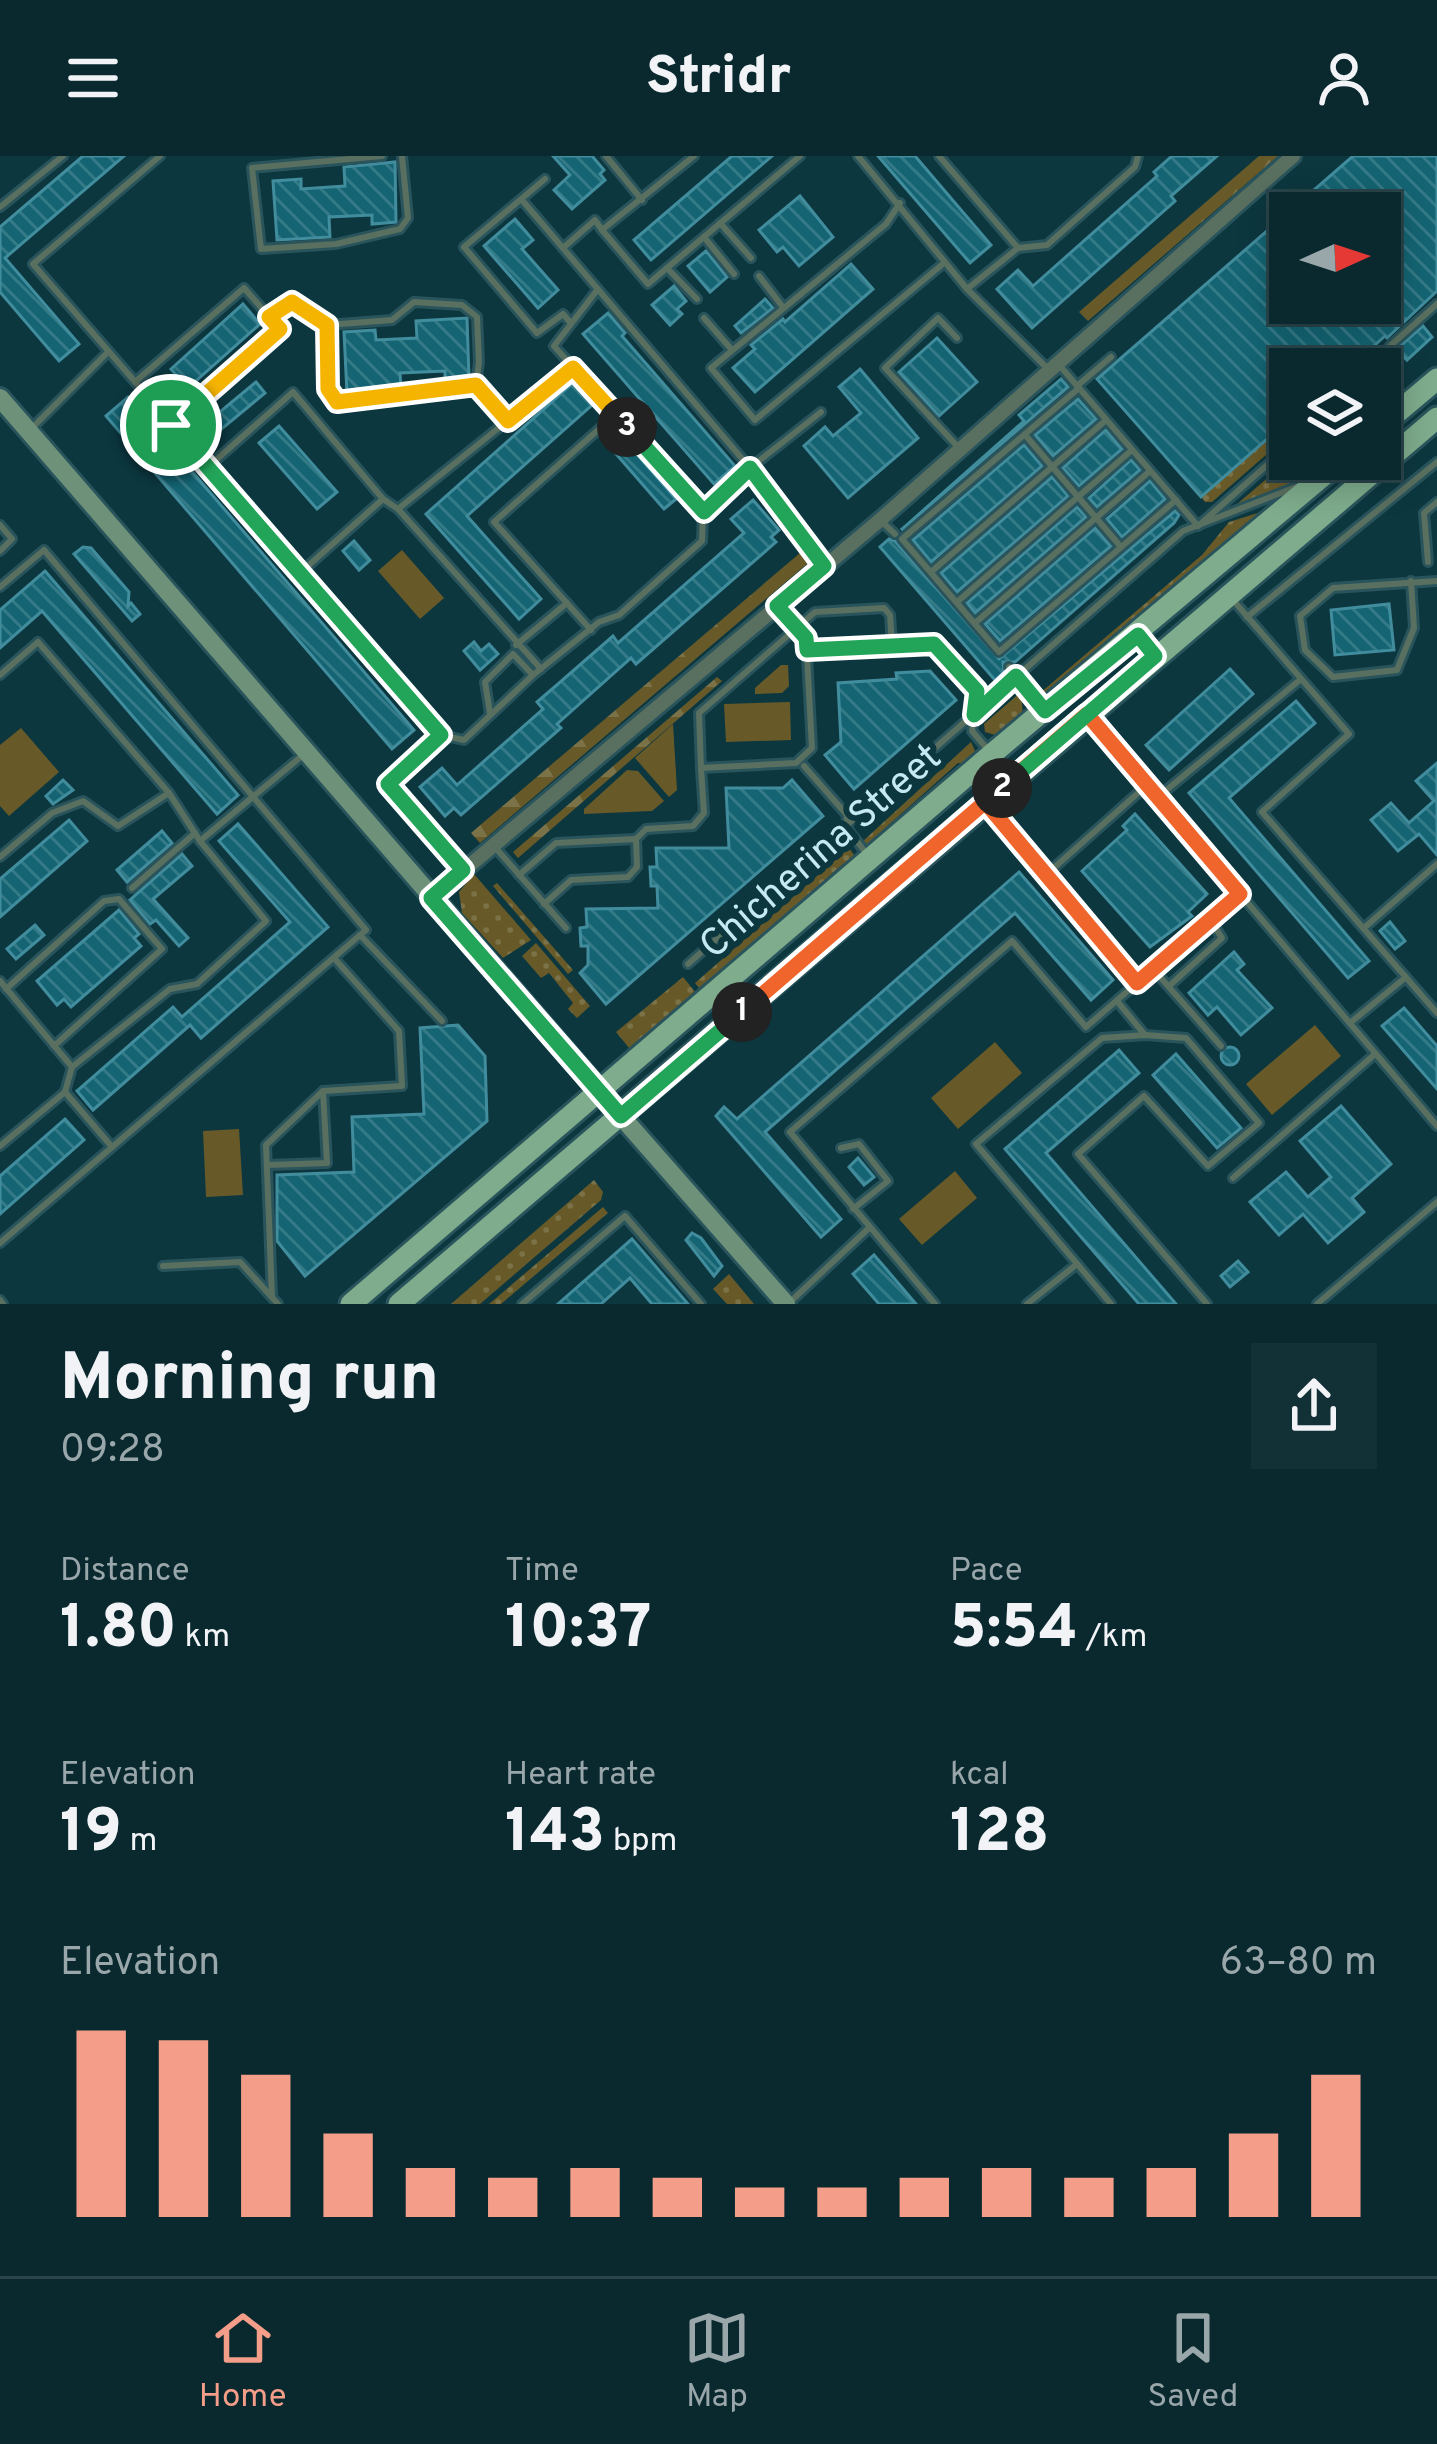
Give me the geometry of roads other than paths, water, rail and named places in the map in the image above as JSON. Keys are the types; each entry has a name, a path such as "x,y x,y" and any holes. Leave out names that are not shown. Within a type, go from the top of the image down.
{"main road":[{"path":"1401,410 1437,379"},
{"name":"Chicherina Street","path":"398,1304 1437,418"},
{"name":"Chicherina Street","path":"351,1304 1319,480"},
{"path":"1138,635 1155,656"},
{"path":"601,1092 621,1116"}],"street":[{"path":"431,898 880,520 1292,156"},
{"path":"0,398 601,1092"},
{"path":"621,1116 787,1304"}],"lane":[{"path":"160,156 33,264 441,735 464,740 537,672 591,630 619,615 703,541 704,512 821,412"},
{"path":"382,156 294,160 252,168 261,249 336,244 400,229 408,218 402,156"},
{"path":"606,156 642,200"},
{"path":"602,230 694,156"},
{"path":"563,248 595,220 648,284 799,156"},
{"path":"858,156 967,289 1078,387 1198,526"},
{"path":"939,156 1018,248"},
{"path":"967,289 1018,248 1047,245 1135,167 1138,156"},
{"path":"0,207 59,157"},
{"path":"545,179 464,247 537,334 563,314 570,322"},
{"path":"521,200 750,468 824,566"},
{"path":"900,202 886,224 711,368 755,419 944,263"},
{"path":"720,223 751,258"},
{"path":"704,237 734,274"},
{"path":"667,268 697,299"},
{"path":"759,276 782,305"},
{"path":"135,382 244,288 280,329 171,425"},
{"path":"598,289 554,346 704,512"},
{"path":"269,317 292,302 327,325 392,320 414,302 462,305 477,317 476,385 508,421"},
{"path":"1388,348 1437,304"},
{"path":"704,318 732,350"},
{"path":"957,338 938,318 885,368 961,449"},
{"path":"327,325 328,389 337,402 476,385"},
{"path":"28,432 108,352"},
{"path":"1111,358 902,539 1000,652 1176,500"},
{"path":"398,509 573,368"},
{"path":"208,467 293,392 537,672"},
{"path":"591,630 494,522 615,415"},
{"path":"931,572 1106,420"},
{"path":"1024,435 1121,547"},
{"path":"957,602 1132,450"},
{"path":"1247,616 1437,462"},
{"path":"1198,526 1269,463"},
{"path":"975,623 1150,471"},
{"path":"688,964 1183,531 1314,480"},
{"path":"300,573 383,499"},
{"path":"1428,562 1424,513 1437,502"},
{"path":"880,520 895,534"},
{"path":"0,525 12,539 0,550"},
{"path":"0,587 44,550 366,930 0,1243"},
{"path":"1411,581 1414,628 1397,670 1334,677 1305,650 1300,616 1333,588 1411,581 1437,580"},
{"path":"1230,596 1349,734 1262,812 1437,1013"},
{"path":"516,645 567,603"},
{"path":"701,768 796,763 812,748 806,638 777,606"},
{"path":"519,874 556,842 636,839 646,829 693,826 704,813 699,713 815,612 884,608 890,615 892,645"},
{"path":"0,675 38,643 169,793 266,921 197,984 170,988 72,1067 65,1092 0,1146"},
{"path":"807,650 934,644 977,691 972,731 992,754"},
{"path":"1289,665 1305,650"},
{"path":"490,713 485,682 513,654 537,672"},
{"path":"1009,668 1045,711"},
{"path":"1158,797 1301,679"},
{"path":"1087,714 1437,1126"},
{"path":"441,735 388,784 463,870"},
{"path":"131,888 306,753"},
{"path":"804,766 847,815 846,827 870,859"},
{"path":"1047,874 1147,785"},
{"path":"0,857 52,813 83,801 118,826 169,793"},
{"path":"985,802 1137,983"},
{"path":"544,904 571,880 628,877 637,867 636,839"},
{"path":"493,845 566,928"},
{"path":"1364,928 1437,864"},
{"path":"935,1304 790,1132 1012,941 1086,1027 1240,894"},
{"path":"7,989 104,901 119,899 162,949 54,1046"},
{"path":"1169,986 1222,938 1210,920"},
{"path":"360,935 442,1021"},
{"path":"275,1301 266,1145 323,1091 402,1086 399,1031 334,958"},
{"path":"1154,969 1222,1046"},
{"path":"1350,1023 1406,976"},
{"path":"0,982 72,1067"},
{"path":"1116,1000 1145,1035"},
{"path":"1112,1304 976,1144 1102,1038 1145,1035 1186,1038 1259,1123 1208,1166 1144,1096 1078,1154 1208,1304"},
{"path":"1233,1178 1375,1054"},
{"path":"267,1165 327,1163 323,1091"},
{"path":"65,1092 112,1147"},
{"path":"841,1148 859,1144 888,1181 853,1209"},
{"path":"1317,1304 1437,1202"},
{"path":"522,1304 625,1216 701,1304"},
{"path":"787,1304 869,1228"},
{"path":"163,1266 240,1262 275,1301"},
{"path":"1027,1304 1077,1264"}]}
